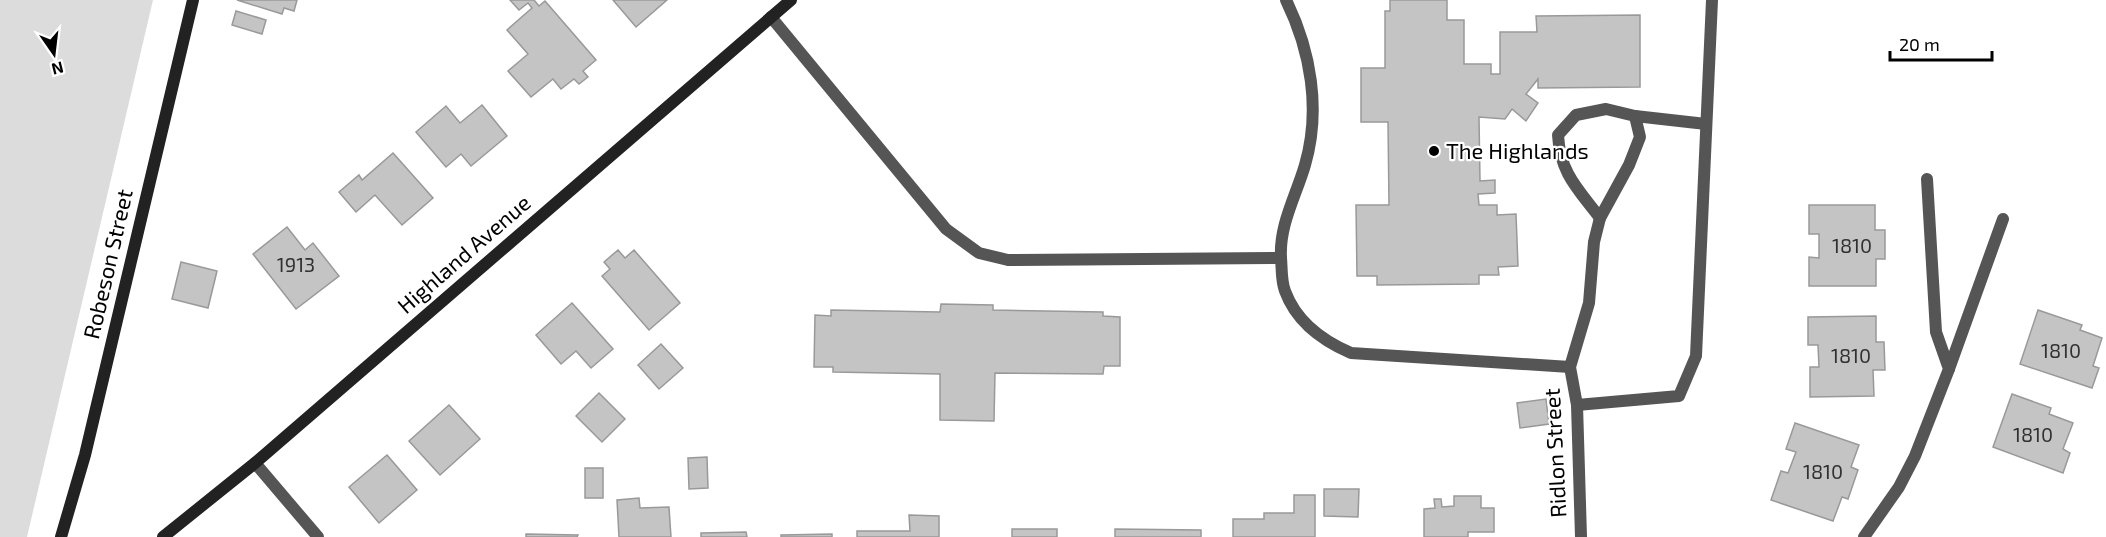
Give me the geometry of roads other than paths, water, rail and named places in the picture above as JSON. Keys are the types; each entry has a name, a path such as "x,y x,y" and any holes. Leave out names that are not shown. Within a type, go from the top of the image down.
{"street":[{"name":"Robeson Street","path":"61,537 85,455 193,0"},
{"name":"Highland Avenue","path":"163,537 255,463 791,0"},
{"path":"1286,0 1303,41 1311,69 1312,107 1306,163 1280,239 1284,290 1307,325 1328,343 1352,353 1570,367 1588,303 1594,242 1600,218 1629,165 1640,137 1635,116"},
{"path":"1577,405 1679,396 1696,356 1712,0"},
{"path":"771,17 946,229 979,253 1008,260 1281,258"},
{"path":"1600,218 1580,192 1559,157 1558,135 1576,115 1606,109 1635,116 1706,124"},
{"path":"1927,179 1936,332 1949,369"},
{"path":"1864,537 1899,488 1915,456 1949,369 2002,219"},
{"name":"Ridlon Street","path":"1570,367 1577,405 1581,537"},
{"path":"255,463 318,537"}],"place":[{"name":"The Highlands","path":"1434,151"}]}
